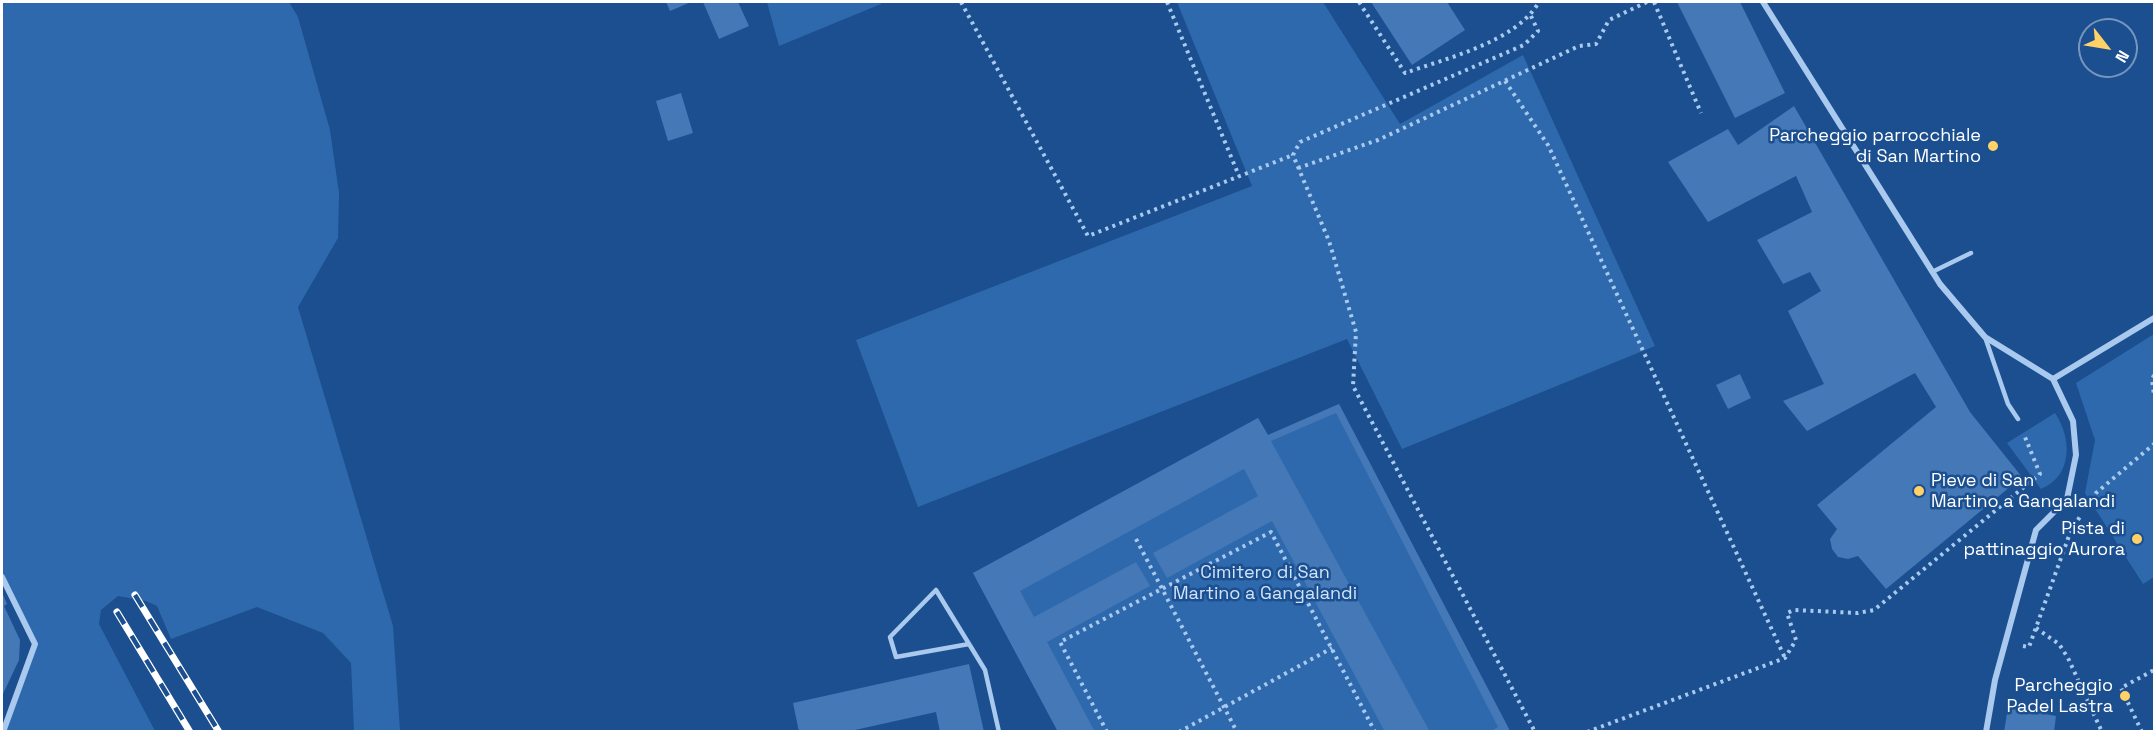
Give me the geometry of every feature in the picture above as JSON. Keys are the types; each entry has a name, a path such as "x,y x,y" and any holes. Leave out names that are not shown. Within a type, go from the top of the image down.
{"street":[{"path":"1763,2 1932,272 1985,337 2053,379 2073,421 2076,455 2067,499 2036,530 2005,643 1986,732"},
{"path":"2053,379 2154,318"},
{"path":"2,577 35,644 3,732"}],"lane":[{"path":"1932,272 1971,253"},
{"path":"1985,337 2008,404 2018,419"},
{"path":"969,644 896,657 890,637 936,590 985,670 999,732"}],"path":[{"path":"962,2 1088,236 1293,155 1300,142 1524,45 1538,31 1531,16"},
{"path":"1167,2 1239,177"},
{"path":"1359,2 1405,73 1484,45 1531,16 1539,2"},
{"path":"1298,168 1378,140 1579,46 1596,44 1609,20 1647,2"},
{"path":"1654,2 1701,113"},
{"path":"1505,81 1548,145 1785,658"},
{"path":"1293,155 1329,241 1356,332 1353,386 1535,732"},
{"path":"2154,375 2152,380 2154,395"},
{"path":"1587,732 1785,658 1796,640 1787,613 1794,610 1858,613 1874,610 2040,474 2018,419"},
{"path":"2005,643 2029,648 2070,533 2076,523 2096,493 2154,444"},
{"path":"1107,732 1060,642 1271,532 1376,732"},
{"path":"1136,539 1237,732"},
{"path":"2036,628 2059,644 2103,732"},
{"path":"1179,732 1332,648"},
{"path":"2142,732 2121,688 2154,670"}],"green space":[{"path":"2,2 289,2 298,17 330,130 339,193 338,238 298,307 393,626 400,731 354,731 351,663 323,633 257,607 171,639 157,606 146,601 118,596 101,610 99,624 155,731 3,731 35,644 2,577"},
{"path":"767,2 880,2 881,4 779,46"},
{"path":"1177,2 1323,2 1400,124 1523,55 1655,346 1402,449 1347,339 918,507 856,340 1252,186"},
{"path":"2154,334 2154,577 2143,584 2085,493 2095,440 2076,383"},
{"name":"Cimitero di San Martino a Gangalandi","path":"1339,404 1510,731 1058,731 973,573 1258,418 1268,435"},
{"path":"2055,413 2061,423 2066,445 2064,466 2051,483 2041,489 2007,443"}],"building":[{"path":"666,2 691,2 670,11"},
{"path":"703,2 738,2 749,26 719,39"},
{"path":"1371,2 1447,2 1465,30 1412,65"},
{"path":"1677,2 1740,2 1785,93 1735,118"},
{"path":"681,93 693,133 668,141 656,101"},
{"path":"1794,106 1970,412 2022,477 1886,589 1858,556 1848,559 1838,557 1832,549 1830,539 1837,529 1817,505 1936,407 1915,373 1807,431 1783,401 1824,384 1788,311 1821,291 1810,272 1783,284 1757,240 1812,212 1796,176 1708,222 1668,162 1728,129 1738,145"},
{"path":"1740,374 1751,398 1728,409 1716,385"},
{"path":"1339,404 1510,731 1490,732 1498,727 1336,413 1271,441 1430,732 1385,732 1272,521 1167,578 1153,553 1258,496 1244,469 1020,591 1034,617 1136,562 1150,586 1047,642 1095,732 1058,732 973,573 1258,418 1268,435"},
{"path":"2,592 7,604 4,606 20,640 19,660 2,696"},
{"path":"969,664 984,732 940,732 936,712 846,732 799,732 793,703"},
{"path":"2008,707 2056,716 2054,732 2004,732"}],"railway":[{"path":"135,595 219,732"},
{"path":"117,612 190,732"}],"place":[{"name":"Parcheggio parrocchiale di San Martino","path":"1993,146"},
{"name":"Pieve di San Martino a Gangalandi","path":"1919,491"},
{"name":"Pista di pattinaggio Aurora","path":"2137,539"},
{"name":"Parcheggio Padel Lastra","path":"2125,696"}]}
